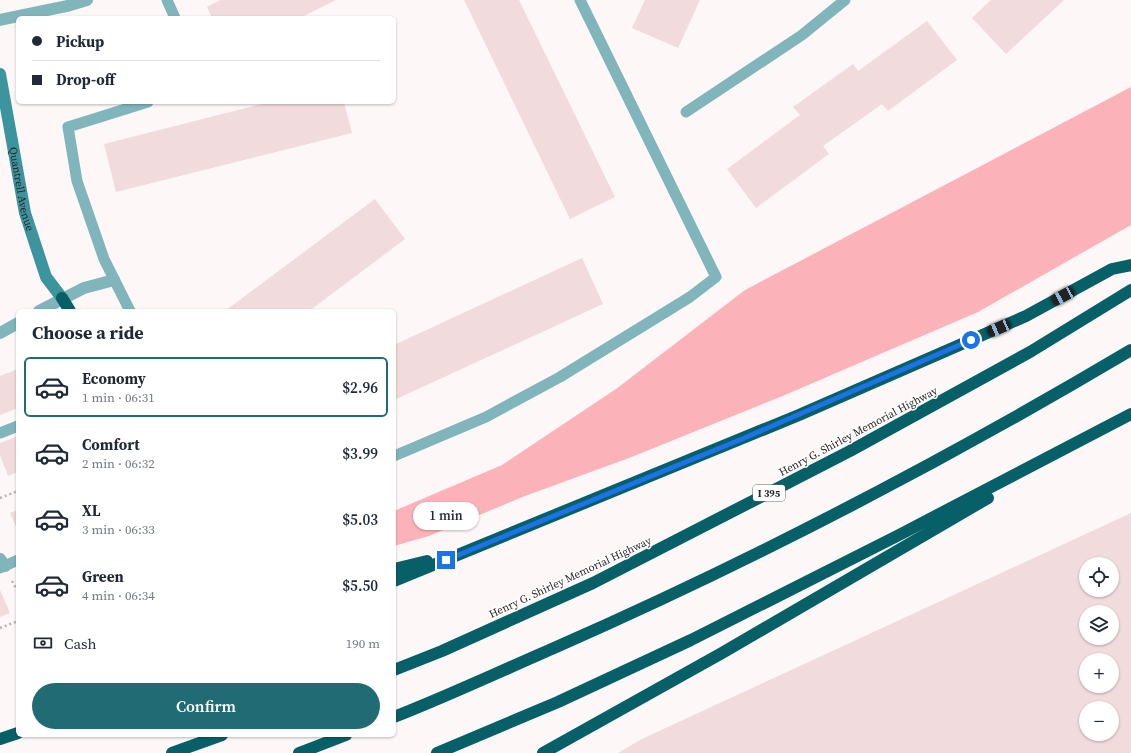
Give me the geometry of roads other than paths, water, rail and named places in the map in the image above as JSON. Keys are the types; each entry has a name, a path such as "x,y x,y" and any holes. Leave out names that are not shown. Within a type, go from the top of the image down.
{"highway":[{"path":"396,580 792,418 1026,316 1112,269 1131,265"},
{"name":"Henry G. Shirley Memorial Highway","path":"396,669 442,651 593,583 843,455 1030,352 1131,290"},
{"path":"62,298 69,309"},
{"path":"396,716 631,614 827,520 1031,410 1131,350"},
{"path":"437,753 558,702 691,640 908,531 1131,414"},
{"path":"543,753 722,653 1131,414"},
{"path":"396,568 418,564 484,544"},
{"path":"0,739 16,734"},
{"path":"172,753 216,737"},
{"path":"299,753 341,737"}],"street":[{"path":"19,16 67,6 87,0"},
{"path":"0,20 16,17"},
{"name":"Quantrell Avenue","path":"0,74 28,226 46,277 62,298"},
{"path":"43,309 62,298 84,288 114,280"},
{"path":"0,333 16,324"}],"lane":[{"path":"167,0 174,16"},
{"path":"396,455 486,417 560,377 690,297 716,276 580,0"},
{"path":"686,112 802,34 845,0"},
{"path":"129,309 104,259 76,181 68,127 142,104"},
{"path":"0,433 16,427"},
{"path":"2,564 16,560"}]}
